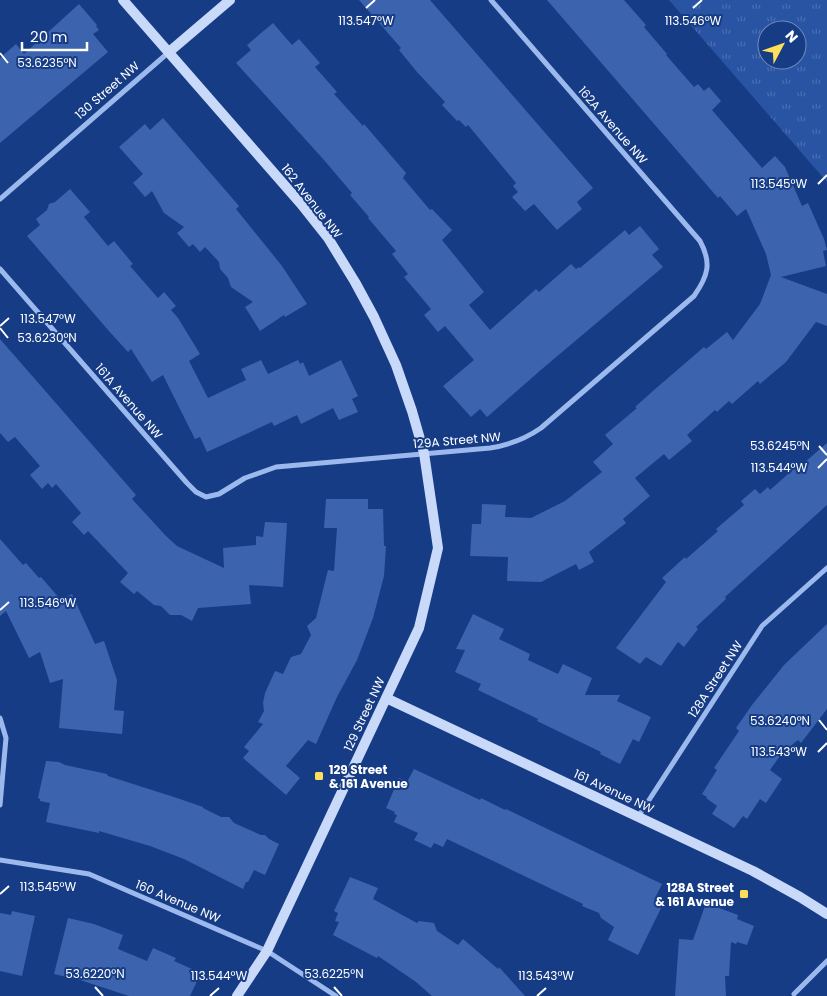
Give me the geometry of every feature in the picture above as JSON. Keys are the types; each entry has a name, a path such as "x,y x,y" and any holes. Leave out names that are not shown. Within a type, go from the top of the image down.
{"street":[{"name":"162 Avenue NW","path":"123,0 301,204 328,238 374,317 396,365 424,453"},
{"name":"130 Street NW","path":"0,199 230,0"},
{"name":"162A Avenue NW","path":"491,0 700,241 706,251 707,269"},
{"name":"161A Avenue NW","path":"0,269 187,483 196,492 206,497"},
{"name":"129A Street NW","path":"206,497 219,494 245,478 276,467 500,447 527,437 541,428 694,296 704,281 707,269"},
{"name":"129 Street NW","path":"237,996 267,951 418,628 438,548 424,453"},
{"name":"128A Street NW","path":"638,817 762,626 827,568"},
{"name":"161 Avenue NW","path":"386,698 753,871 827,914"},
{"path":"0,718 6,738 0,804"},
{"name":"160 Avenue NW","path":"0,860 89,874 267,951 336,996"},
{"path":"794,994 827,961"}],"green space":[{"path":"669,0 827,0 827,182"}],"building":[{"path":"359,0 430,0 593,188 577,202 582,209 557,230 534,204 525,211 512,197 518,192 513,186 516,183 468,125 466,127 459,120 457,121 442,105 445,102 417,72 399,50 401,48"},
{"path":"547,0 624,0 646,25 644,27 666,55 694,87 698,84 704,91 709,87 721,101 712,110 762,168 775,156 785,167 802,206 808,203 827,250 823,251 826,266 781,277 827,294 827,326 816,322 786,362 760,384 758,381 732,404 729,401 717,412 715,410 687,435 692,441 669,460 664,454 635,478 650,496 623,519 626,523 589,552 594,562 579,570 576,564 541,582 507,581 508,557 470,556 472,524 481,524 482,504 506,505 505,517 531,518 565,501 602,472 593,462 613,444 605,435 704,347 706,349 727,332 733,340 760,304 771,275 766,254 746,209 737,216 720,196 718,198"},
{"path":"79,4 97,25 99,30 93,34 108,52 0,143 0,58 16,44 24,54"},
{"path":"273,23 292,45 299,39 320,63 315,67 337,92 334,94 363,126 364,124 406,173 403,178 430,210 432,209 452,230 442,240 484,292 469,305 490,330 536,289 539,292 571,264 576,269 580,268 625,230 629,235 640,226 659,249 652,255 663,267 487,417 480,409 471,417 443,386 474,360 445,326 438,332 424,315 431,309 404,277 408,274 392,254 396,251 324,160 236,63 251,50 247,45"},
{"path":"163,118 239,206 236,209 282,266 307,304 285,317 284,315 260,331 245,307 253,302 231,287 228,278 220,269 219,262 205,247 200,252 193,244 189,247 177,233 184,227 164,213 152,191 145,197 133,183 143,174 119,147 145,124 150,130"},
{"path":"70,189 90,212 84,217 108,246 114,241 133,264 130,266 158,298 164,292 176,306 171,310 200,354 189,361 208,398 246,380 241,369 261,360 268,374 298,360 300,364 303,362 309,376 341,360 358,396 352,399 358,412 339,420 333,408 301,424 297,415 274,426 272,422 207,452 200,437 195,439 163,375 152,382 131,349 128,352 27,236 40,225 36,219 47,210 49,204 55,202"},
{"path":"0,339 136,495 132,499 177,546 224,568 223,548 256,545 256,536 263,537 265,522 287,523 283,587 249,585 251,604 198,608 192,621 181,615 170,615 161,606 154,605 137,591 134,594 120,582 128,573 88,531 84,535 72,522 81,513 56,484 52,488 48,483 42,489 30,475 40,466 15,437 8,442 0,433"},
{"path":"827,443 827,505 725,597 726,599 696,627 698,629 684,647 678,642 661,666 646,657 640,664 616,648 666,582 662,578 718,531 716,529 744,505 741,501 755,489 760,494 768,487 770,490"},
{"path":"326,499 368,499 368,509 383,509 384,546 386,546 384,576 373,618 357,660 337,697 316,744 308,740 286,766 300,778 286,795 243,758 249,751 244,747 263,724 258,722 264,711 265,693 275,671 283,674 291,657 301,654 311,635 307,626 316,618 328,570 334,571 337,528 324,528"},
{"path":"0,539 23,565 26,563 39,578 41,577 61,600 72,594 95,644 104,641 117,680 114,710 124,711 122,734 59,728 63,679 50,683 40,652 29,658 6,611 0,616"},
{"path":"473,614 504,629 499,639 530,654 528,660 558,674 563,664 592,678 585,695 620,695 617,701 651,717 639,742 633,739 620,764 600,754 601,752 537,721 538,719 478,690 481,684 455,672 465,650 456,649"},
{"path":"827,624 827,709 801,743 798,740 782,753 770,770 782,779 766,803 760,799 747,819 743,816 734,828 712,814 717,806 702,794 717,770 714,768 739,731 736,728 752,705 784,665"},
{"path":"46,761 59,762 107,774 108,776 203,807 221,817 229,817 234,823 265,835 279,844 265,875 254,870 243,889 184,859 150,846 99,831 99,833 46,822 50,803 40,801 38,798"},
{"path":"414,769 480,800 481,798 506,809 662,884 654,900 663,904 638,955 608,940 614,927 601,918 599,913 582,906 583,904 447,839 443,847 434,843 431,848 414,840 418,833 394,822 397,815 386,808 399,778 407,782"},
{"path":"350,877 378,888 373,899 417,923 419,921 434,923 437,931 458,945 463,939 498,969 499,967 525,996 432,996 416,982 378,956 377,958 333,935 339,922 335,921 338,913 334,911"},
{"path":"706,903 738,915 737,919 754,926 747,945 731,942 729,976 725,976 726,996 675,996 679,939 693,940"},
{"path":"12,911 35,916 22,976 0,971 0,913 11,915"},
{"path":"68,918 94,924 123,935 118,949 147,961 153,948 176,958 174,961 201,973 190,996 129,996 80,980 54,974"}],"place":[{"name":"129 Street & 161 Avenue","path":"319,776"},
{"name":"128A Street & 161 Avenue","path":"744,894"}]}
